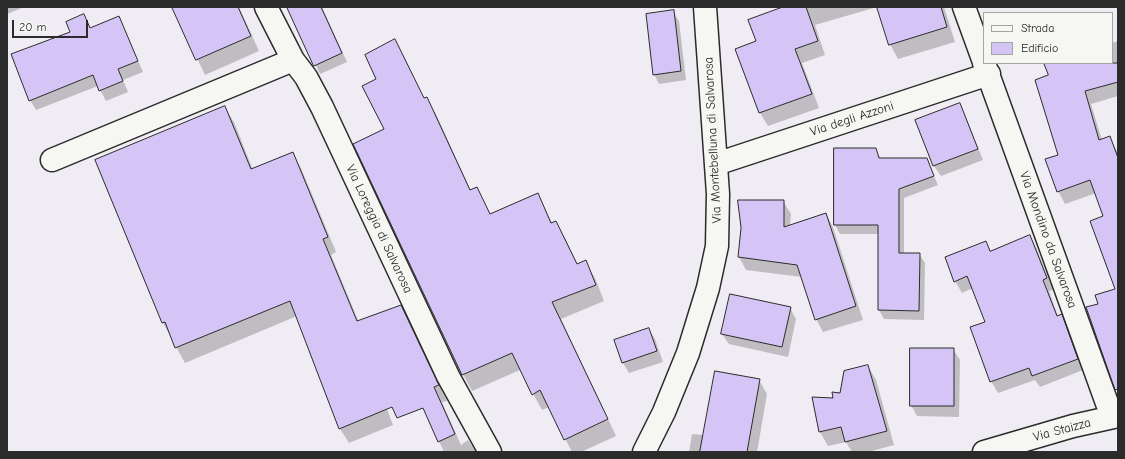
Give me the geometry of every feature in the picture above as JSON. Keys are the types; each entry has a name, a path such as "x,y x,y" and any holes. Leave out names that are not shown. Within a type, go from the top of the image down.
{"street":[{"name":"Via Loreggia di Salvarosa","path":"266,7 292,60 306,77 322,106 448,376 490,452"},
{"name":"Via Montebelluna di Salvarosa","path":"644,452 680,375 714,266 718,232 716,164 705,7"},
{"name":"Via Mondino da Salvarosa","path":"964,7 983,58"},
{"path":"52,160 292,60"},
{"name":"Via degli Azzoni","path":"716,164 986,66"},
{"name":"Via Mondino da Salvarosa","path":"986,66 1115,416"},
{"name":"Via Staizza","path":"994,451 1115,416"}],"building":[{"path":"172,7 238,7 251,36 196,60"},
{"path":"287,7 321,7 342,53 314,66"},
{"path":"783,7 806,7 818,41 795,49 812,94 759,113 735,49 756,41 748,20"},
{"path":"877,7 941,7 947,27 889,45"},
{"path":"674,10 681,71 653,75 646,14"},
{"path":"84,14 90,28 119,16 138,61 118,69 123,81 99,91 93,75 29,101 11,54 70,32 66,22"},
{"path":"395,39 424,98 427,97 470,190 477,187 490,214 538,193 551,223 556,221 577,264 586,260 596,285 552,302 608,419 564,440 540,390 532,395 512,353 462,375 353,144 384,129 362,86 376,79 365,55"},
{"path":"1118,63 1118,82 1085,91 1099,140 1110,136 1118,158 1118,389 1115,390 1086,307 1098,304 1095,295 1115,289 1090,221 1103,216 1090,180 1057,192 1045,159 1058,155 1035,80 1048,75 1044,64"},
{"path":"960,103 978,149 933,166 915,120"},
{"path":"225,106 251,169 293,152 328,237 323,239 357,321 401,305 439,385 434,387 455,434 438,442 423,408 397,418 392,407 339,429 290,301 175,348 165,322 162,323 95,160"},
{"path":"834,148 876,148 879,158 927,158 934,176 899,189 899,253 920,253 919,311 878,310 878,225 834,225"},
{"path":"738,200 784,200 784,227 826,213 856,306 815,320 797,265 738,257 741,228"},
{"path":"1030,235 1047,278 1043,280 1057,316 1062,314 1078,359 1032,376 1029,368 990,382 970,327 985,322 967,276 954,282 945,257 986,241 990,251"},
{"path":"730,294 791,307 782,347 721,334"},
{"path":"649,328 657,351 622,363 614,340"},
{"path":"910,348 954,348 954,406 910,406"},
{"path":"868,365 887,431 845,442 841,427 819,432 812,397 833,398 832,392 840,393 844,371"},
{"path":"715,371 760,379 747,452 700,452"}]}
